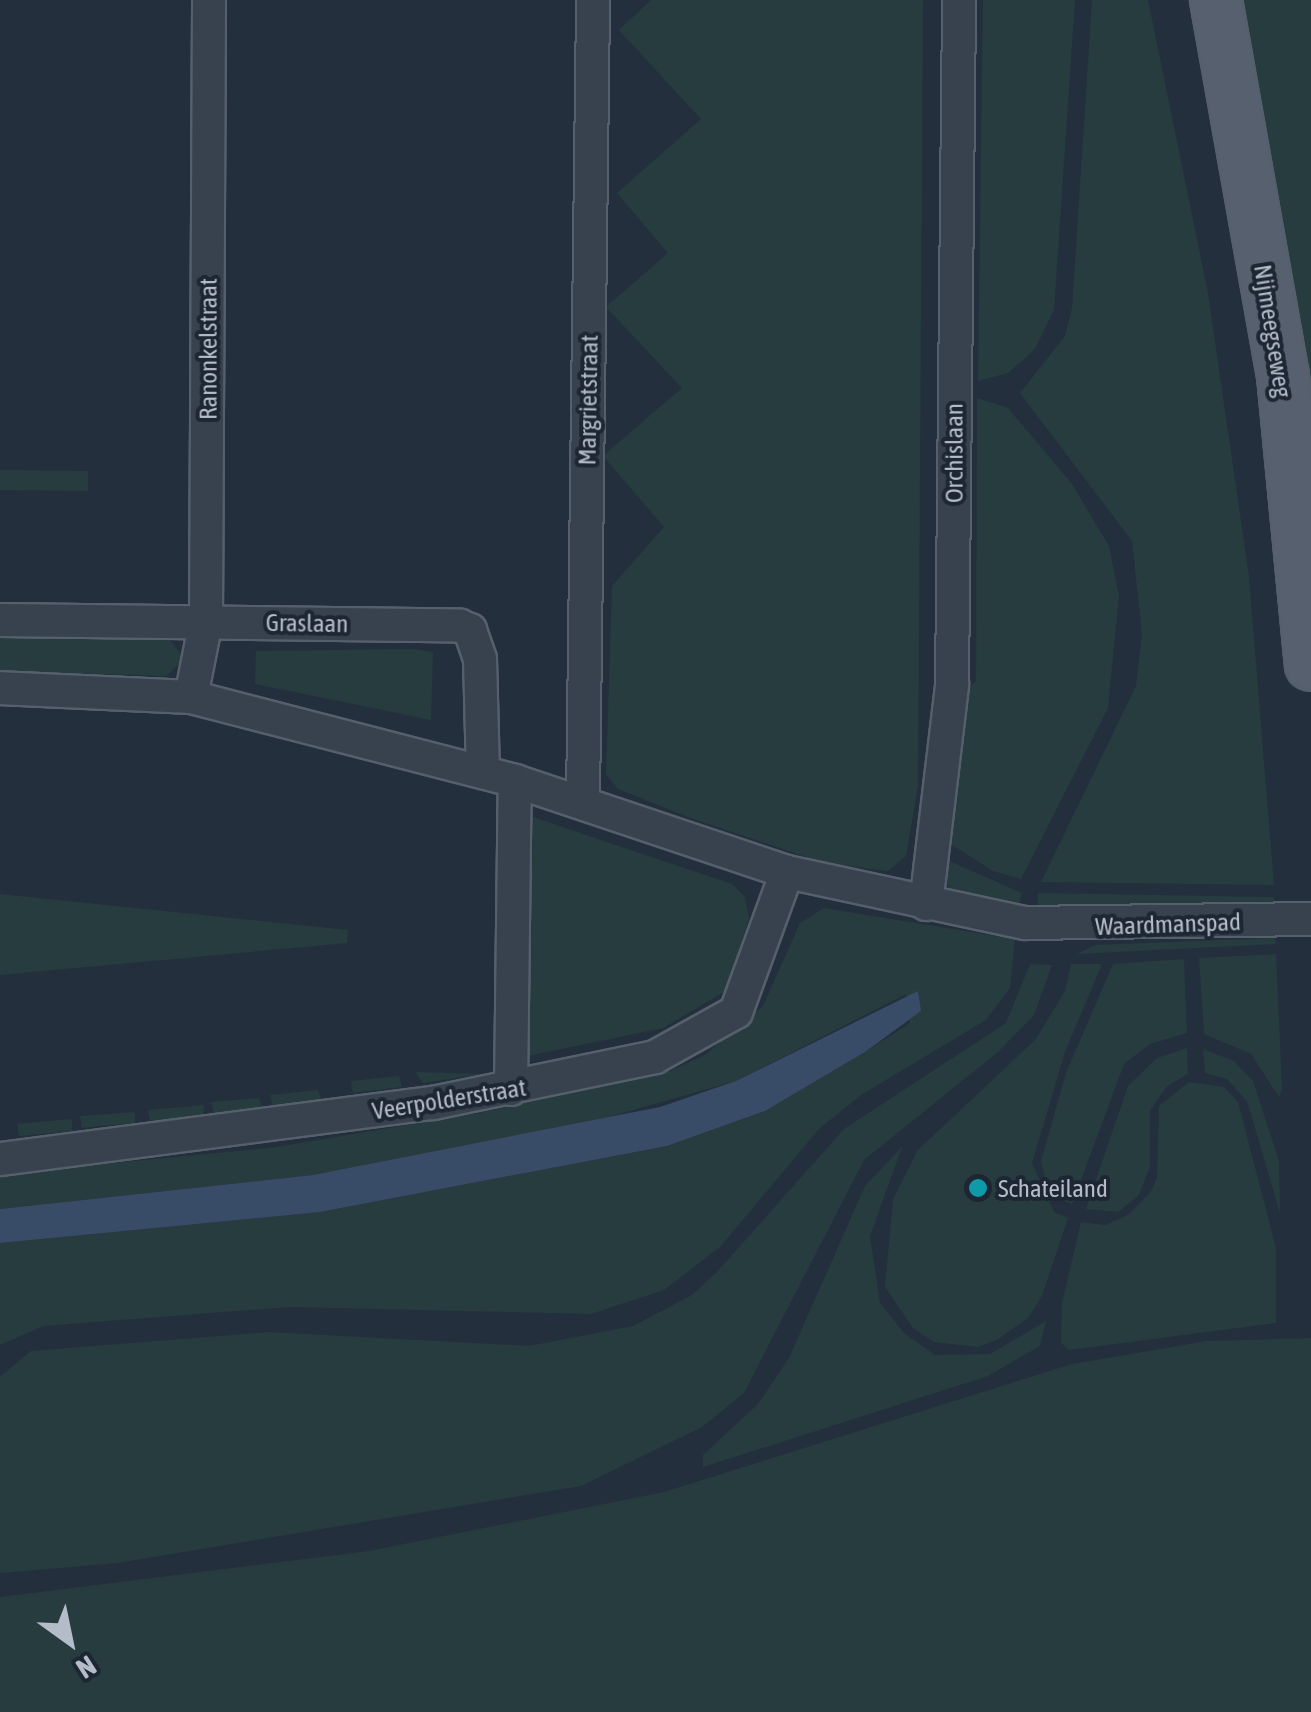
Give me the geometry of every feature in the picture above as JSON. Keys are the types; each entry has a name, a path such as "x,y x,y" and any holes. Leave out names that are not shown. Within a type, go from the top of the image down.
{"main road":[{"name":"Nijmeegseweg","path":"1216,0 1283,376 1311,665"}],"street":[{"name":"Ranonkelstraat","path":"191,697 206,621 209,0"},
{"name":"Margrietstraat","path":"583,801 593,0"},
{"name":"Orchislaan","path":"926,904 952,685 960,0"},
{"name":"Graslaan","path":"0,620 206,621 470,630 480,660 499,776 512,1089"},
{"path":"0,688 191,697 499,776 787,872 926,904"},
{"name":"Veerpolderstraat","path":"0,1159 512,1089 655,1058 736,1012 787,872"},
{"name":"Waardmanspad","path":"926,904 1025,923 1311,919"}],"green space":[{"path":"651,0 923,0 918,786 906,856 888,871 824,863 688,817 618,789 606,774 612,586 664,527 603,456 682,388 606,307 668,253 617,193 701,119 619,30"},
{"path":"983,0 1075,0 1054,310 1035,349 1008,373 978,381"},
{"path":"1092,0 1148,0 1208,293 1249,577 1274,885 1041,882 1136,686 1142,634 1132,541 1020,393 1065,336 1072,308"},
{"path":"1236,0 1311,0 1311,468"},
{"path":"977,398 1008,408 1072,484 1109,546 1119,596 1108,708 1021,879 993,871 946,841 963,693 976,681"},
{"path":"0,470 88,471 88,491 0,490"},
{"path":"0,637 169,639 184,658 167,676 0,671"},
{"path":"256,651 433,652 431,720 255,684"},
{"path":"533,817 732,884 745,897 749,919 726,991 663,1028 528,1056"},
{"path":"940,857 1022,893 1019,905 949,889"},
{"path":"1038,893 1274,897 1275,906 1038,907"},
{"path":"0,894 348,930 347,943 0,975"},
{"path":"824,908 1015,939 1010,988 986,1020 861,1095 819,1129 720,1247 664,1290 591,1314 289,1307 43,1326 0,1345 0,1243 320,1212 667,1146 765,1111 910,1023 906,994 736,1081 562,1130 313,1175 0,1209 0,1174 270,1148 479,1113 670,1071 705,1055 763,1006 800,923"},
{"path":"1275,938 1276,944 1077,954 1095,945"},
{"path":"1276,954 1282,1089 1279,1097 1251,1054 1204,1034 1199,958"},
{"path":"1184,959 1187,1033 1150,1044 1124,1064 1072,1204 1062,1200 1046,1184 1041,1161 1066,1073 1113,964"},
{"path":"1030,964 1052,965 1034,1015 999,1051 864,1160 744,1393 702,1427 581,1486 117,1563 0,1573 0,1377 31,1351 269,1332 529,1346 633,1326 692,1295 717,1272 844,1129 1006,1023"},
{"path":"1071,964 1102,964 1065,1052 1032,1163 1054,1212 1068,1218 1042,1296 1028,1318 997,1340 978,1347 934,1342 913,1328 885,1287 893,1199 918,1150 1036,1039 1065,991"},
{"path":"1187,1048 1188,1074 1167,1086 1150,1111 1150,1166 1139,1195 1118,1212 1086,1209 1128,1086 1157,1058"},
{"path":"1203,1049 1234,1061 1253,1081 1279,1161 1280,1213 1247,1101 1227,1079 1205,1073"},
{"path":"415,1072 482,1074 423,1083"},
{"path":"399,1076 402,1087 353,1093 351,1081"},
{"path":"1189,1082 1224,1087 1238,1102 1276,1248 1276,1323 1069,1350 1061,1343 1062,1303 1081,1222 1105,1225 1128,1215 1150,1193 1157,1178 1159,1106"},
{"path":"318,1090 322,1100 273,1107 270,1095"},
{"path":"259,1098 262,1108 214,1114 211,1102"},
{"path":"204,1105 203,1117 150,1121 148,1110"},
{"path":"135,1112 135,1123 82,1128 80,1116"},
{"path":"72,1119 72,1131 19,1136 17,1124"},
{"path":"902,1147 870,1236 880,1303 904,1333 935,1355 990,1354 1046,1321 1040,1346 988,1376 703,1467 703,1455 758,1404 789,1358 865,1186"},
{"path":"1311,1338 1311,1712 0,1712 0,1597 369,1551 664,1492 1072,1364 1207,1341"}],"water":[{"path":"918,991 921,1011 865,1052 765,1111 667,1146 320,1212 0,1243 0,1209 313,1175 660,1107 736,1081"}],"place":[{"name":"Schateiland","path":"978,1188"}]}
